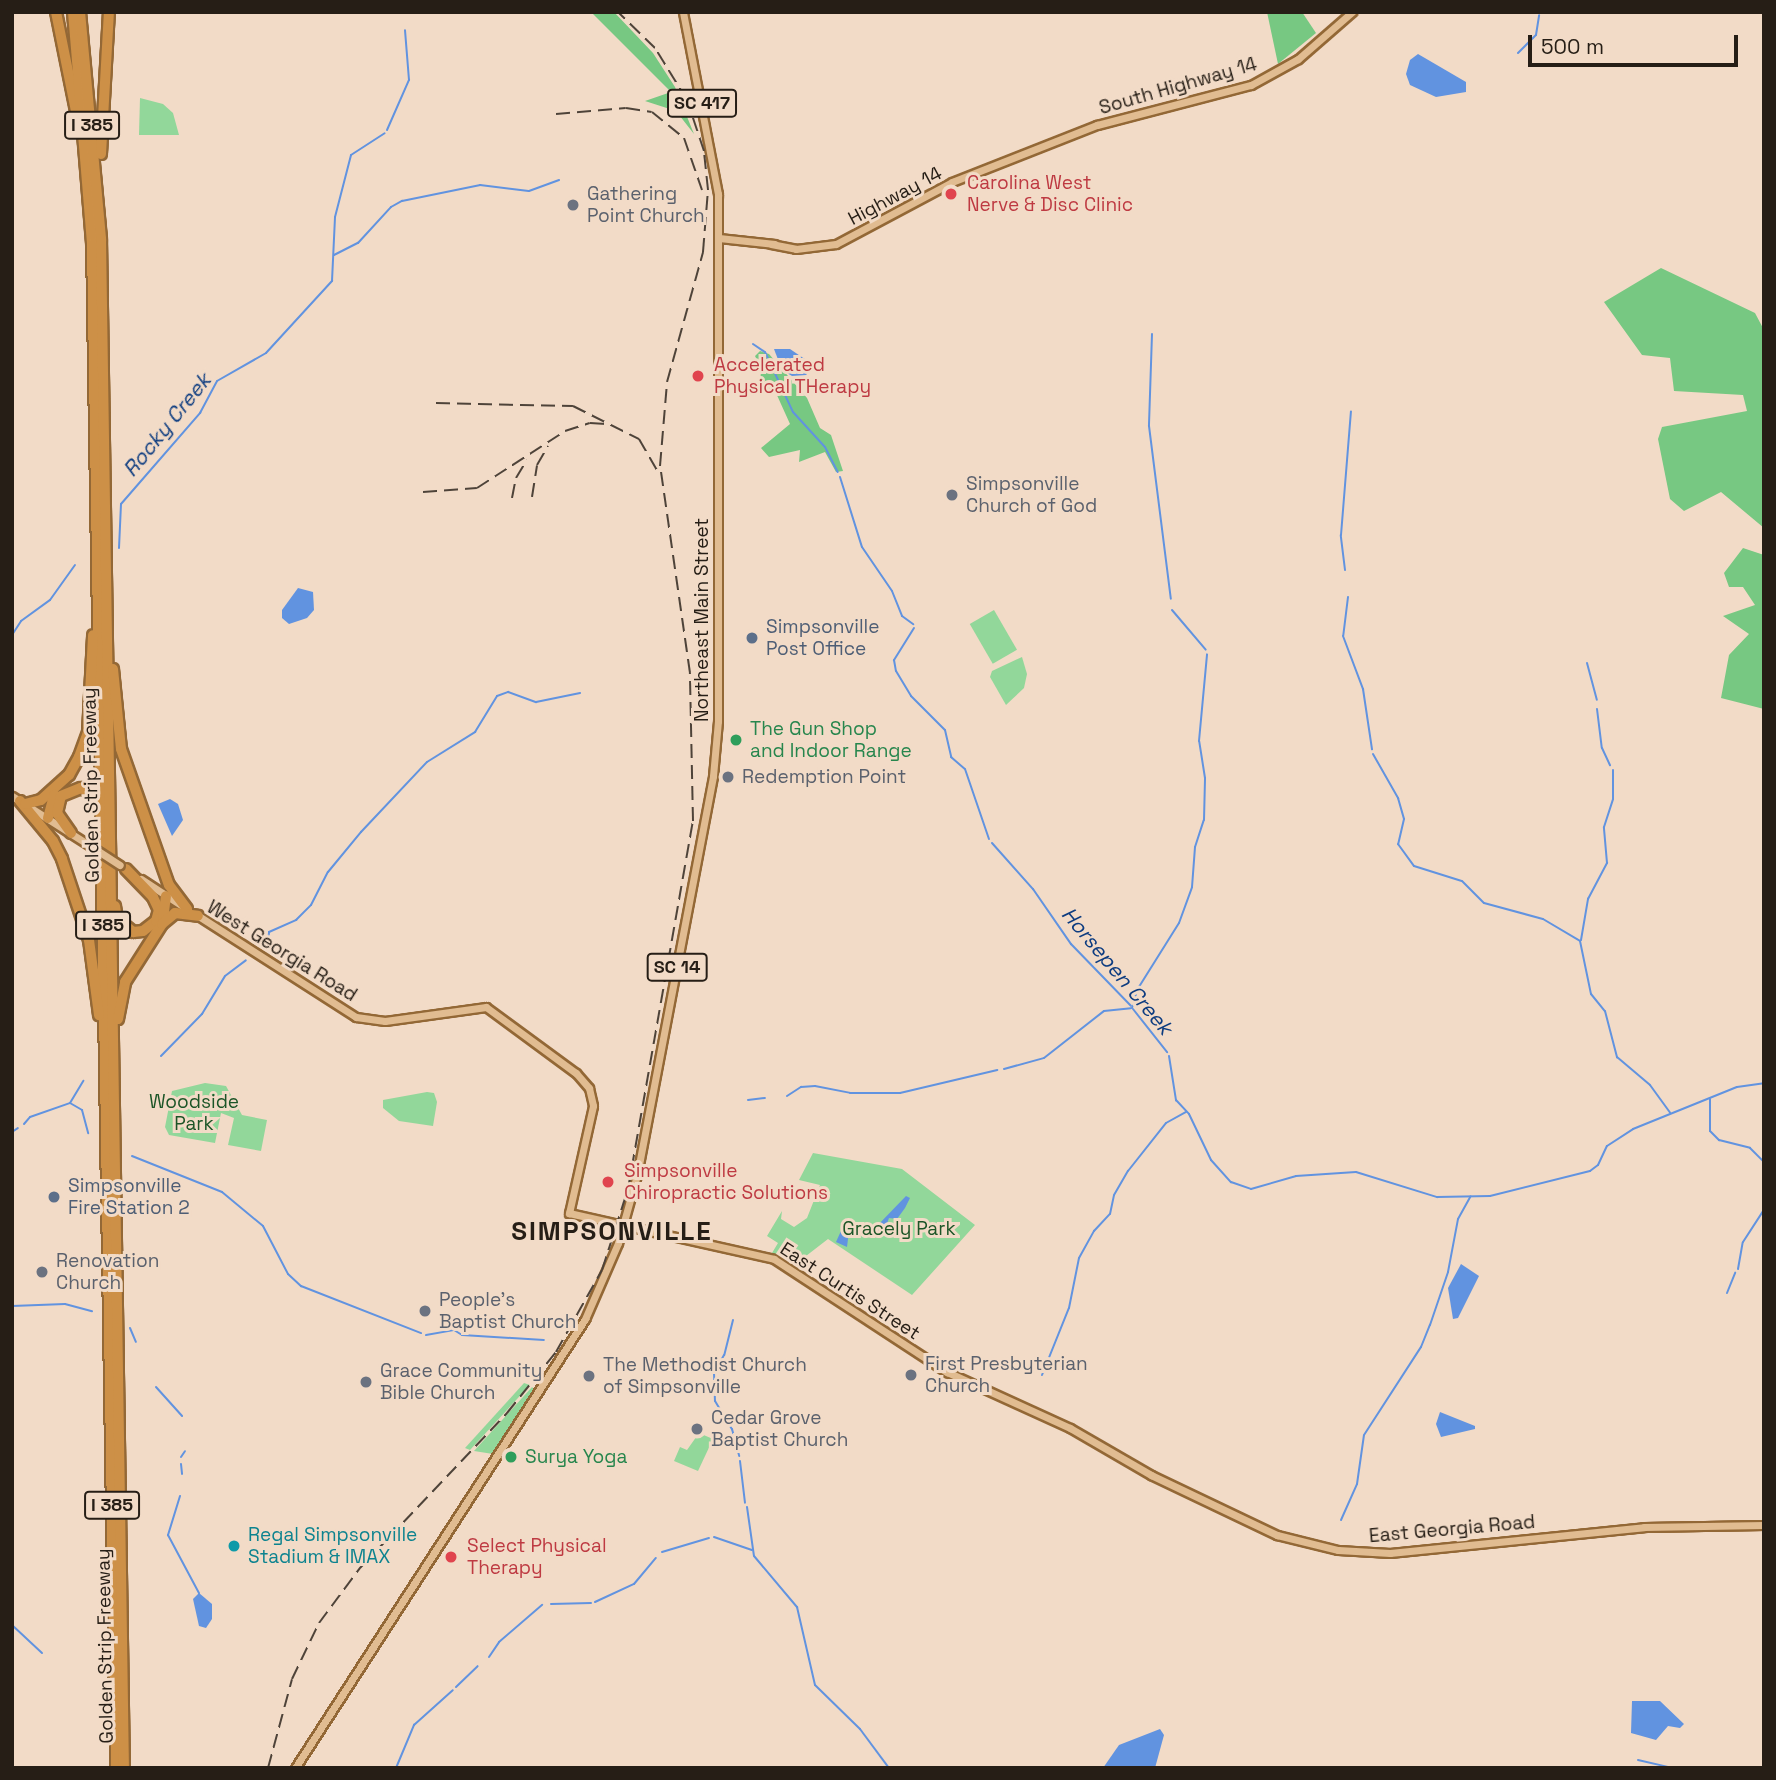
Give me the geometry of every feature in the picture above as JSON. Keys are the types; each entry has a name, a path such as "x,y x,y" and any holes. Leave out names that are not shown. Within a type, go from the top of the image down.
{"highway":[{"name":"Golden Strip Freeway","path":"73,12 87,166 98,575 101,820 110,1073"},
{"name":"Golden Strip Freeway","path":"80,12 101,239 110,878 110,1073 120,1732 124,1768"},
{"path":"101,239 101,112 108,12"},
{"path":"57,16 87,166"},
{"path":"48,818 61,783 79,757 88,732 98,575"},
{"path":"106,593 121,749 169,885 187,909"},
{"path":"19,800 41,800 61,783"},
{"path":"71,833 57,807 61,796 72,788 93,794 101,820"},
{"path":"19,800 53,841 89,940 110,1073"},
{"path":"110,878 117,919 125,929 143,931 156,921 159,910 153,898 123,867"},
{"path":"162,924 166,896"},
{"path":"110,1073 125,982 162,924 175,913 198,916"},
{"path":"115,1768 120,1732"},
{"path":"120,1732 131,1768"}],"main road":[{"name":"Northeast Main Street","path":"625,1223 657,1079 717,744 719,238 715,165 683,12"},
{"name":"South Highway 14","path":"1038,149 1130,113 1263,79 1298,59 1352,12"},
{"name":"Highway 14","path":"719,238 803,247 850,238 934,191 1038,149"},
{"name":"West Georgia Road","path":"19,800 356,1017 385,1021 486,1007 584,1079 592,1094 593,1107 569,1213"},
{"name":"East Curtis Street","path":"569,1213 625,1223 780,1262 947,1372 1070,1428 1157,1477"},
{"name":"SC 14","path":"295,1768 578,1331 625,1223"},
{"name":"East Georgia Road","path":"1157,1477 1277,1535 1349,1551 1395,1552 1654,1526 1764,1525"}],"green space":[{"path":"591,12 614,12 653,53 675,87 694,134 676,111 645,101 671,92"},
{"path":"1267,12 1302,12 1316,33 1278,64"},
{"path":"140,98 163,104 173,113 179,135 139,135"},
{"path":"1661,268 1755,313 1764,330 1764,528 1721,492 1684,511 1670,499 1658,439 1662,427 1747,411 1743,395 1674,391 1670,358 1642,355 1604,302"},
{"path":"760,351 769,354 807,398 820,428 831,435 843,471 836,472 825,452 799,462 800,450 769,457 761,448 790,424 776,393 760,390 761,368 755,356"},
{"path":"1743,548 1764,555 1764,709 1721,698 1729,655 1749,634 1723,616 1755,605 1743,587 1729,587 1724,573"},
{"path":"994,610 1017,650 993,664 970,624"},
{"path":"1022,657 1027,674 1024,688 1006,705 990,677 992,671"},
{"name":"Woodside Park","path":"205,1083 226,1086 242,1115 267,1120 261,1151 228,1145 234,1118 221,1113 215,1143 169,1135 165,1127 172,1091"},
{"path":"434,1093 437,1102 433,1126 399,1121 383,1108 383,1100"},
{"name":"Gracely Park","path":"813,1153 902,1169 975,1225 912,1295 828,1239 806,1256 799,1269 772,1253 778,1243 767,1236 782,1211 781,1219 794,1227 807,1218 820,1185 799,1180"},
{"path":"524,1383 530,1385 470,1450 465,1448"},
{"path":"532,1387 535,1390 493,1454 474,1451"},
{"path":"699,1433 713,1439 698,1471 674,1461 680,1447 687,1450"}],"water":[{"path":"1418,54 1466,82 1466,92 1436,97 1410,85 1406,74 1410,60"},
{"path":"774,349 790,349 815,366 806,375 792,376 782,370"},
{"path":"298,588 313,592 314,610 307,618 289,624 282,618 282,610"},
{"path":"170,799 178,804 183,820 172,836 158,804"},
{"path":"906,1196 910,1198 905,1208 897,1219 889,1218 884,1232 871,1232 862,1225 849,1231 847,1247 836,1242 845,1222 877,1226"},
{"path":"1461,1264 1479,1276 1458,1318 1453,1319 1448,1288"},
{"path":"1440,1412 1475,1426 1475,1429 1441,1437 1436,1424"},
{"path":"199,1593 212,1604 212,1619 206,1628 199,1626 193,1599"},
{"path":"1632,1701 1660,1701 1684,1724 1680,1728 1668,1726 1656,1740 1631,1733"},
{"path":"1160,1729 1164,1735 1155,1768 1103,1768 1119,1745"}],"waterway":[{"path":"1518,53 1536,35 1539,15"},
{"name":"Rocky Creek","path":"387,130 409,80 405,30"},
{"name":"Rocky Creek","path":"119,548 121,504 200,413 217,381 266,353 332,281 335,217 351,155 385,133"},
{"path":"334,255 358,243 391,207 402,201 480,185 529,191 559,180"},
{"path":"1152,334 1149,426 1171,599"},
{"name":"Horsepen Creek","path":"753,344 765,352 793,412 825,447 838,472"},
{"path":"1345,570 1341,535 1351,411"},
{"name":"Horsepen Creek","path":"840,477 862,547 892,591 902,616 913,624"},
{"name":"Rocky Creek","path":"12,635 21,621 50,600 75,565"},
{"path":"1348,597 1343,636 1363,689 1372,749"},
{"path":"1172,610 1206,650"},
{"name":"Horsepen Creek","path":"914,628 894,660 896,671 911,696 945,730 951,757 965,769 989,839"},
{"path":"1132,1008 1137,990 1179,923 1192,887 1195,847 1204,820 1205,778 1199,741 1207,654"},
{"path":"1587,663 1597,700"},
{"path":"267,949 269,932 296,920 311,905 328,872 361,832 427,762 475,732 497,696 508,692 536,702 580,693"},
{"path":"1597,709 1602,748 1610,765"},
{"path":"1373,754 1398,798 1404,819 1398,844 1414,866 1462,881 1484,903 1543,919 1580,941 1591,994 1605,1011 1617,1057 1650,1085 1670,1113"},
{"path":"1581,940 1588,899 1607,863 1604,827 1613,799 1613,770"},
{"name":"Horsepen Creek","path":"992,843 1033,889 1071,944 1131,1006"},
{"path":"161,1056 202,1014 225,976 246,960"},
{"path":"1004,1069 1044,1058 1104,1011 1131,1008"},
{"name":"Horsepen Creek","path":"1133,1009 1167,1052"},
{"name":"Horsepen Creek","path":"1169,1056 1176,1100 1189,1114 1211,1160 1231,1182 1251,1189 1296,1176 1356,1172 1437,1197 1490,1196 1590,1171 1598,1165 1607,1146 1633,1129 1737,1087 1764,1083"},
{"path":"787,1096 801,1087 815,1086 850,1093 900,1093 997,1070"},
{"path":"24,1124 30,1117 70,1103 83,1081"},
{"path":"748,1100 765,1098"},
{"path":"1710,1099 1710,1131 1719,1140 1750,1148 1764,1162"},
{"path":"70,1103 82,1110 88,1133"},
{"path":"1042,1375 1069,1308 1079,1258 1094,1231 1110,1214 1114,1195 1128,1171 1166,1123 1186,1112"},
{"path":"12,1132 18,1128"},
{"path":"132,1156 222,1192 263,1226 288,1274 301,1286 421,1333"},
{"path":"1341,1520 1357,1484 1364,1435 1421,1347 1448,1272 1458,1219 1471,1196"},
{"path":"1738,1269 1743,1242 1764,1210"},
{"path":"1727,1293 1735,1273"},
{"path":"12,1306 65,1304 92,1311"},
{"path":"733,1320 724,1355 714,1373 715,1401 732,1429 739,1456"},
{"path":"130,1328 136,1342"},
{"path":"426,1335 454,1330 462,1335 544,1340"},
{"path":"156,1387 182,1416"},
{"path":"181,1457 185,1451"},
{"path":"740,1461 745,1503"},
{"path":"181,1464 182,1474"},
{"path":"180,1496 168,1535 199,1593"},
{"path":"747,1507 754,1556 797,1607 815,1685 860,1729 889,1768"},
{"path":"714,1537 752,1550"},
{"path":"662,1552 709,1538"},
{"path":"595,1602 634,1584 656,1558"},
{"path":"551,1604 591,1603"},
{"path":"489,1657 499,1642 542,1605"},
{"path":"12,1625 42,1653"},
{"path":"456,1687 478,1666"},
{"path":"396,1768 414,1725 453,1690"},
{"path":"1638,1760 1672,1768"}],"railway":[{"path":"268,1768 292,1679 319,1623 360,1568 507,1413 556,1352 602,1270 628,1189 693,821 690,673 660,466 667,382 703,252 708,190 704,151 687,100 655,48 618,12"},
{"path":"556,114 626,108 652,112 684,138 702,190"},
{"path":"436,403 573,406 639,439 657,470"},
{"path":"423,492 477,488 565,431 590,423 606,424"},
{"path":"532,497 537,465 548,446"},
{"path":"512,498 516,478 527,460"}],"place":[{"name":"Carolina West Nerve & Disc Clinic","path":"951,194"},
{"name":"Gathering Point Church","path":"573,205"},
{"name":"Accelerated Physical THerapy","path":"698,376"},
{"name":"Simpsonville Church of God","path":"952,495"},
{"name":"Simpsonville Post Office","path":"752,638"},
{"name":"The Gun Shop and Indoor Range","path":"736,740"},
{"name":"Redemption Point","path":"728,777"},
{"name":"Simpsonville Chiropractic Solutions","path":"608,1182"},
{"name":"Simpsonville Fire Station 2","path":"54,1197"},
{"name":"Renovation Church","path":"42,1272"},
{"name":"People's Baptist Church","path":"425,1311"},
{"name":"First Presbyterian Church","path":"911,1375"},
{"name":"The Methodist Church of Simpsonville","path":"589,1376"},
{"name":"Grace Community Bible Church","path":"366,1382"},
{"name":"Cedar Grove Baptist Church","path":"697,1429"},
{"name":"Surya Yoga","path":"511,1457"},
{"name":"Regal Simpsonville Stadium & IMAX","path":"234,1546"},
{"name":"Select Physical Therapy","path":"451,1557"}],"district":[{"name":"SIMPSONVILLE","path":"612,1232"}]}
